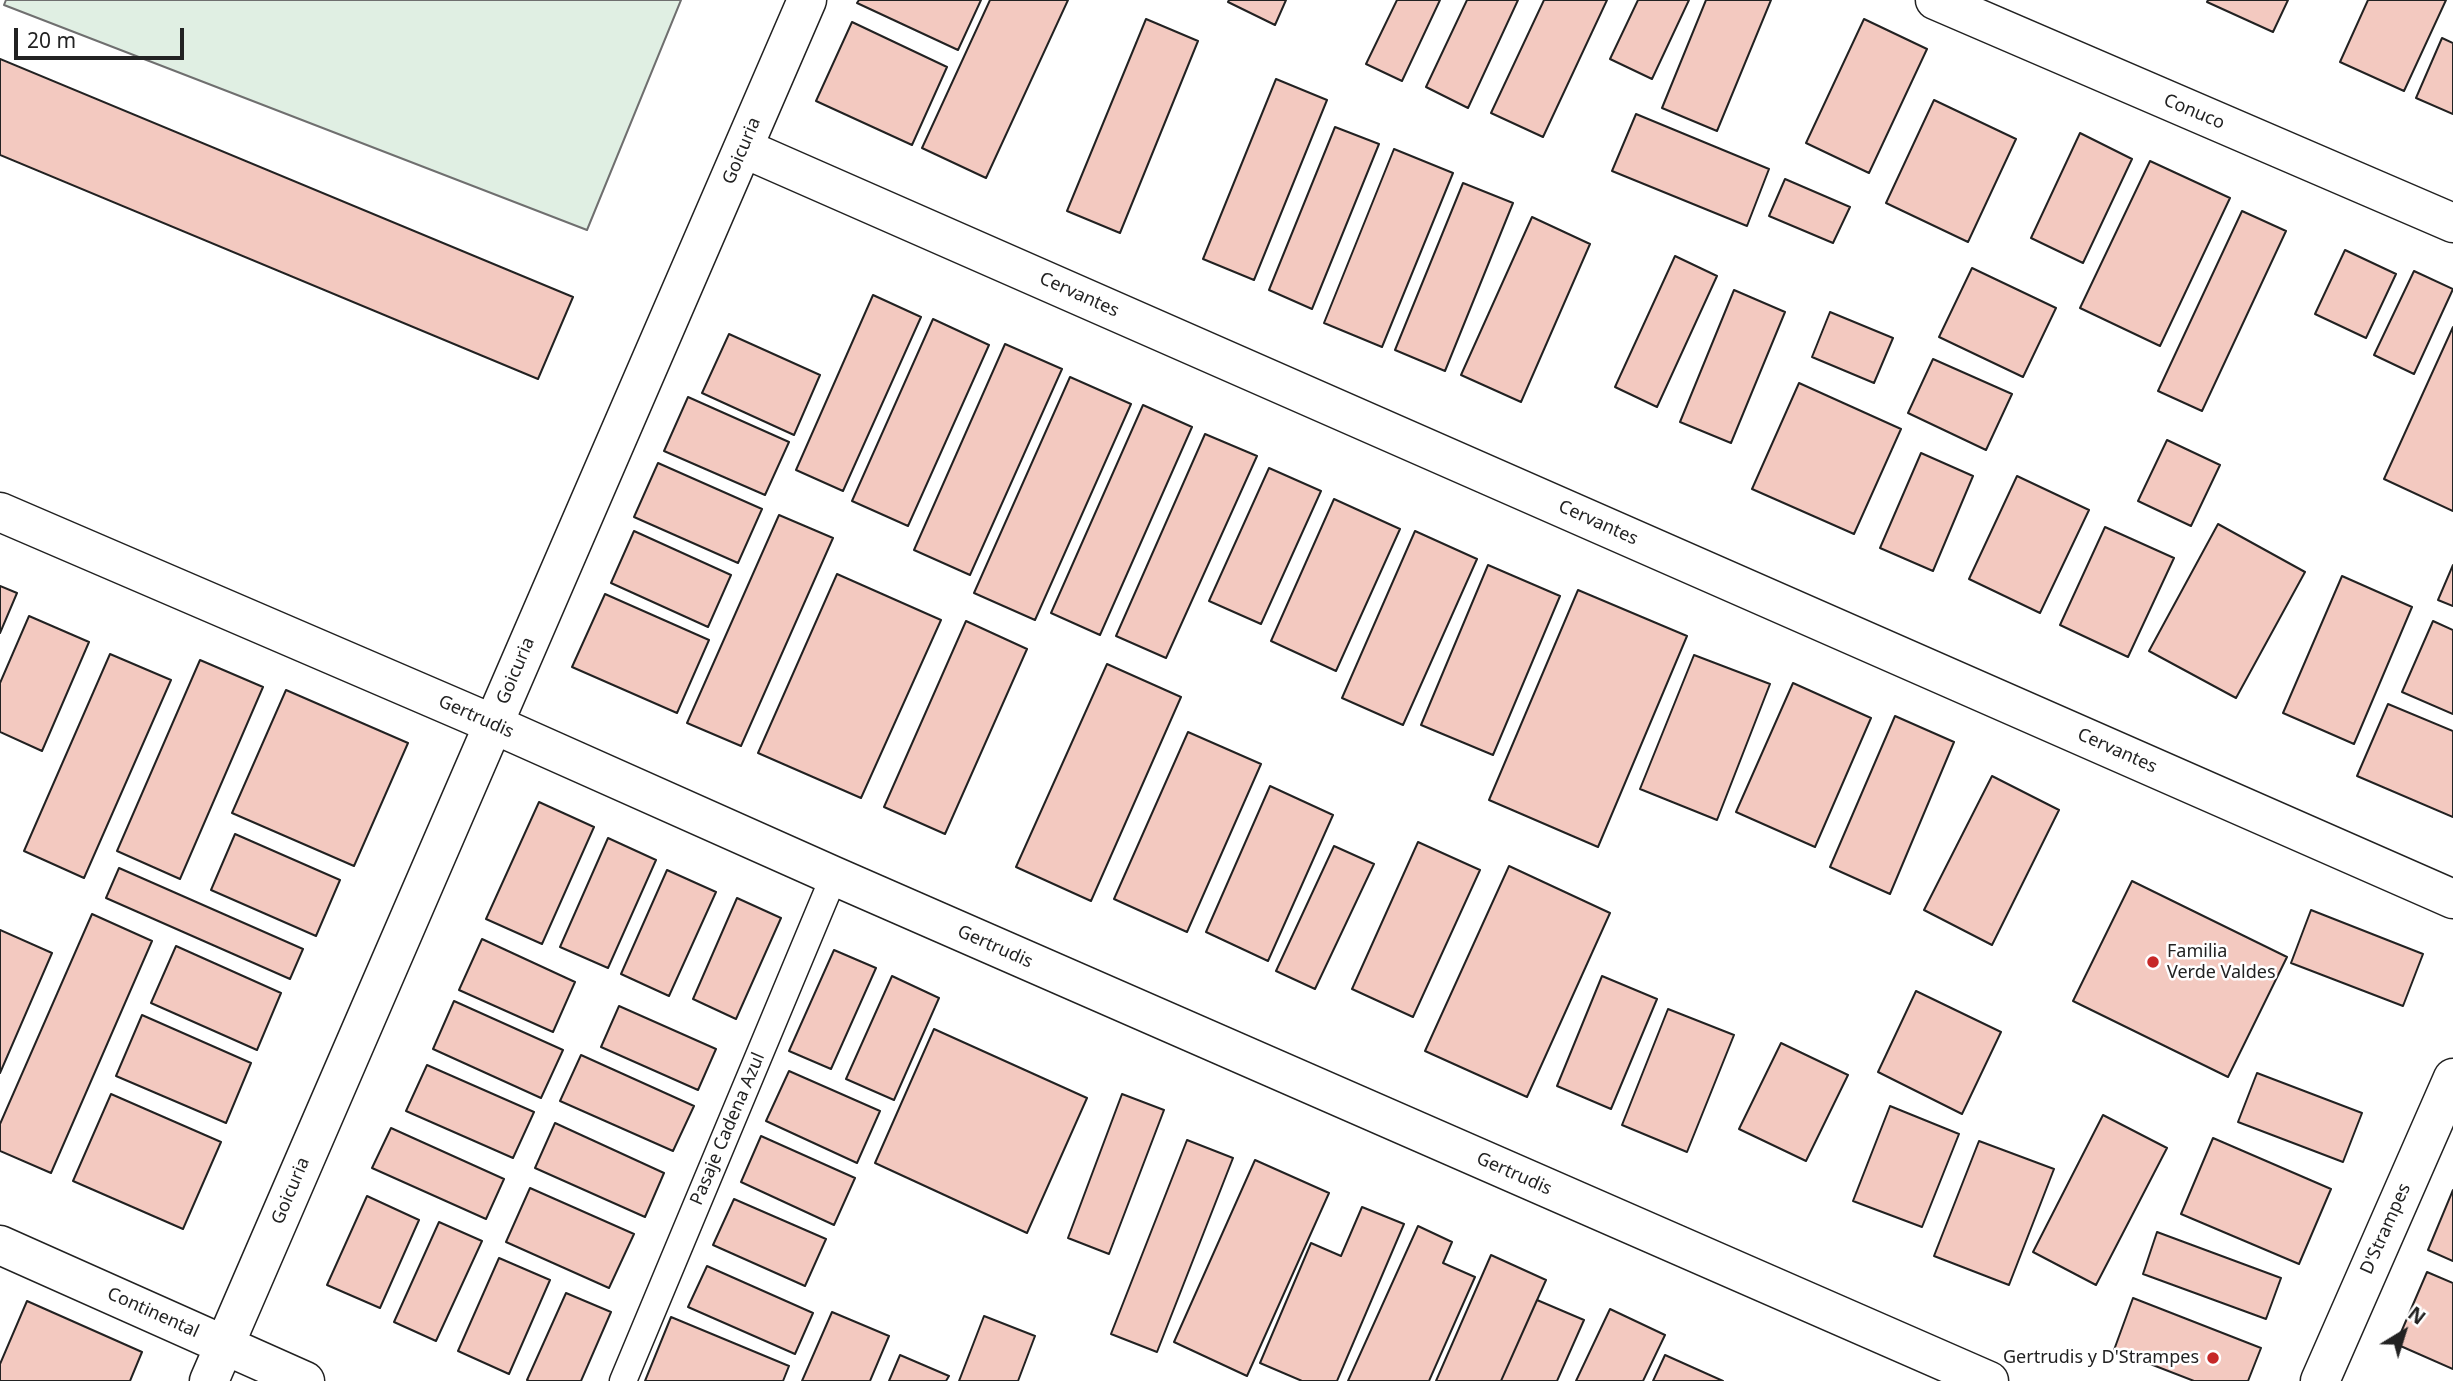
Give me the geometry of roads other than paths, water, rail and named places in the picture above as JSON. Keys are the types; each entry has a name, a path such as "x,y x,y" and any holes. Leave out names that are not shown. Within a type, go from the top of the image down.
{"street":[{"name":"Goicuria","path":"209,1381 807,0"},
{"name":"Conuco","path":"1935,0 2453,223"},
{"name":"Cervantes","path":"743,148 2453,899"},
{"name":"Gertrudis","path":"0,512 493,724 1989,1381"},
{"name":"D'Strampes","path":"2320,1381 2453,1078"},
{"name":"Continental","path":"0,1245 305,1381"}],"lane":[{"name":"Pasaje Cadena Azul","path":"622,1381 834,876"}],"place":[{"name":"Familia Verde Valdes","path":"2153,962"},
{"name":"Gertrudis y D'Strampes","path":"2213,1358"}]}
